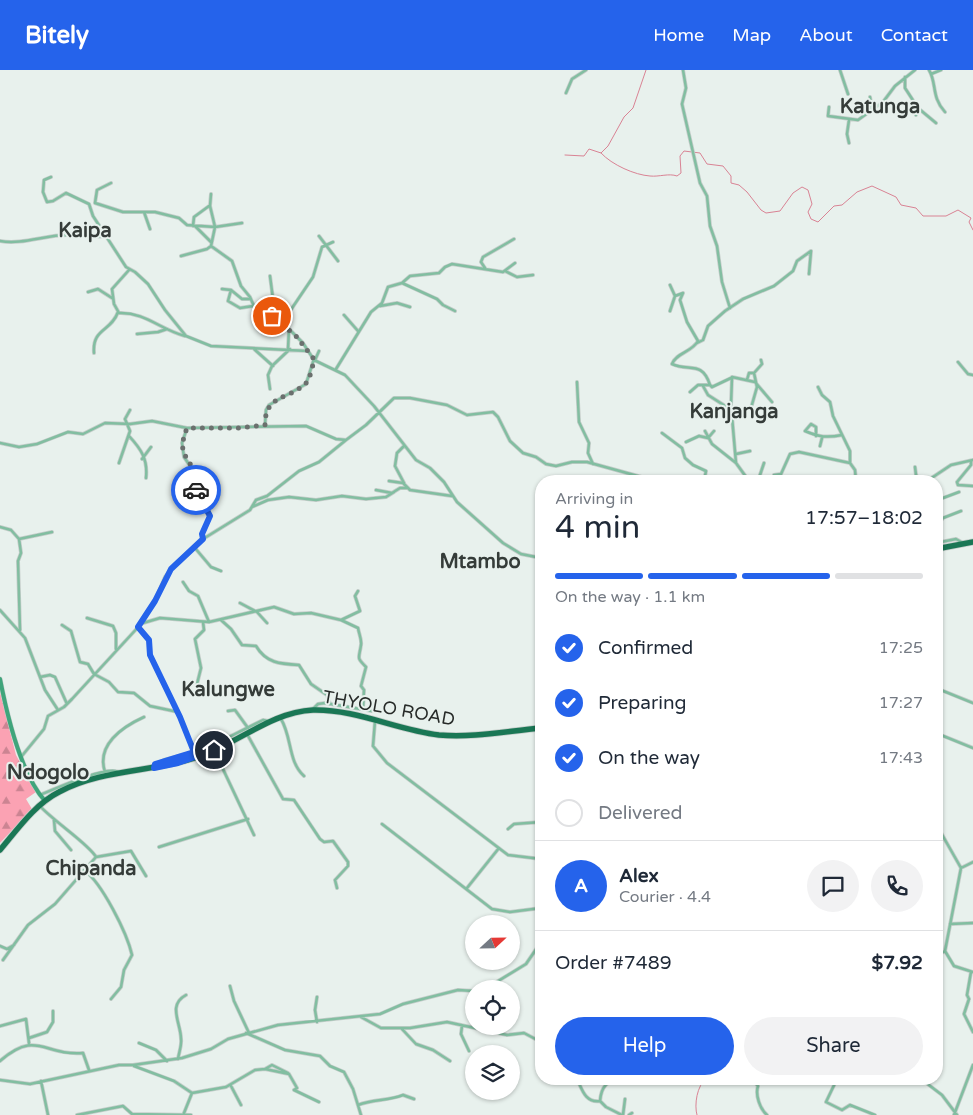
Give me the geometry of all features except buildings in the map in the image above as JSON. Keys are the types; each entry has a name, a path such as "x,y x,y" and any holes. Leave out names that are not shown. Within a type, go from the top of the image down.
{"highway":[{"path":"943,548 973,542"},
{"name":"THYOLO ROAD","path":"0,850 40,805 69,786 178,763 214,750 247,731 280,717 314,710 338,711 430,733 451,735 535,728"}],"street":[{"path":"566,93 572,79 586,70"},
{"path":"683,70 686,88 682,102 702,189 707,196 710,226 717,246 722,282 730,308"},
{"path":"840,70 848,94"},
{"path":"829,106 828,116 858,120 886,98 905,77 915,70"},
{"path":"929,70 933,90 946,112"},
{"path":"931,74 941,70"},
{"path":"905,77 905,88 918,108 936,122"},
{"path":"870,97 872,109"},
{"path":"916,115 918,108"},
{"path":"849,120 847,134 849,143"},
{"path":"51,177 44,180 42,187 47,202 54,201 66,193 90,206 93,216 129,270 135,272 148,284 165,310 186,336"},
{"path":"90,206 95,202 97,190 111,183"},
{"path":"181,256 207,249 211,244 215,227 211,194"},
{"path":"95,202 123,212 167,214 194,226 211,244 232,261 241,286 256,311 272,316 288,328 314,360 345,375 378,412 416,460 430,468 444,482 452,496 509,548 521,554 535,557"},
{"path":"194,226 194,217 211,205"},
{"path":"144,212 150,229"},
{"path":"194,226 215,227 242,223"},
{"path":"0,241 20,242 67,235 92,238 106,236"},
{"path":"319,236 338,261"},
{"path":"485,268 481,262 483,257 514,239"},
{"path":"284,320 313,277 317,259 324,245 333,242"},
{"path":"710,385 707,375 703,370 672,364 678,356 703,340 712,321 743,299 774,286 793,271 797,261 811,251 809,274"},
{"path":"505,271 515,263"},
{"path":"336,369 371,312 382,303 386,288 402,283 410,276 439,274 445,267 452,264 505,271 517,277 533,275"},
{"path":"94,353 93,341 98,334 114,322 118,312 112,298 114,285 129,270"},
{"path":"270,276 273,299 288,328 289,349 273,366 268,375 270,389"},
{"path":"402,283 437,299 443,306 455,311"},
{"path":"670,285 675,296 670,311"},
{"path":"88,292 98,289 112,298"},
{"path":"222,289 231,290 242,299 250,299"},
{"path":"231,290 228,301 235,307 253,306"},
{"path":"675,296 683,293 680,300 687,322 697,338 697,343"},
{"path":"377,308 397,303 410,307"},
{"path":"118,312 146,317 166,330 211,346 308,351"},
{"path":"344,315 358,331"},
{"path":"137,334 166,330"},
{"path":"254,349 273,366"},
{"path":"265,425 266,410 270,405 306,384 319,351"},
{"path":"703,386 708,395 733,412 752,408 756,384 754,374 762,364 761,360"},
{"path":"958,362 968,374 973,375"},
{"path":"747,380 749,373 754,374"},
{"path":"690,392 695,386 717,386 735,376 756,384 772,402"},
{"path":"731,378 736,463"},
{"path":"577,382 579,423 589,444 588,453 593,464"},
{"path":"818,387 822,396 829,400 832,414 850,451 850,463 855,470 855,475"},
{"path":"252,507 256,500 267,496 299,471 319,462 391,400 400,397 452,406 467,415 493,412 498,417 508,439 523,453 550,466 579,462 632,475"},
{"path":"119,463 129,436 130,431 125,419 130,410"},
{"path":"0,443 19,447 37,444 68,432 83,434 105,423 152,422 187,428 240,428 265,425 311,426 332,437 346,440"},
{"path":"816,436 816,427 811,424 805,431 816,436 822,438 842,435"},
{"path":"187,428 182,443 184,457 195,473 197,493 209,510 210,516 202,534 203,539"},
{"path":"705,431 708,438 722,454 736,463 745,475"},
{"path":"708,438 714,431"},
{"path":"662,433 682,448 686,458 693,465 706,471 705,475"},
{"path":"129,436 145,456 148,467 146,478"},
{"path":"686,442 699,436 708,438"},
{"path":"820,446 822,438"},
{"path":"404,446 397,453 395,466 408,489"},
{"path":"142,459 151,447"},
{"path":"736,454 750,451"},
{"path":"774,475 780,474 790,454 799,452 850,463"},
{"path":"936,475 952,465 972,461"},
{"path":"972,461 971,465 957,482 958,485 973,486"},
{"path":"760,475 764,462"},
{"path":"915,467 916,475"},
{"path":"389,481 405,485"},
{"path":"142,624 155,601 165,577 175,564 203,539 252,507 268,500 289,497 316,500 342,496 366,499 386,497 400,488 452,496"},
{"path":"376,490 394,492"},
{"path":"943,498 960,492"},
{"path":"943,519 947,515 961,511"},
{"path":"0,527 11,530 18,539 21,554 18,561 20,632 45,690 58,710"},
{"path":"18,539 52,532"},
{"path":"943,542 956,539 964,544"},
{"path":"195,548 211,567 221,571"},
{"path":"183,582 188,591 198,596 209,622"},
{"path":"341,620 360,611 355,596 358,591"},
{"path":"240,603 268,623"},
{"path":"21,757 44,729 48,716 67,704 138,627 152,618 209,622 274,607 294,614 313,613 341,620 358,628 361,639 358,655 360,663 366,667 361,686 364,690 363,709"},
{"path":"0,610 10,624 20,632"},
{"path":"87,618 112,626 116,633 117,649"},
{"path":"221,620 231,629 241,643 256,646 268,661 298,665 311,684 327,695 330,704"},
{"path":"198,684 201,668 195,639 204,630 203,622"},
{"path":"62,625 71,631 80,662 88,664 94,674 109,682 118,692 134,694 150,706 178,712"},
{"path":"138,627 149,640 150,655 178,712 194,752"},
{"path":"40,677 50,675 55,677 67,704"},
{"path":"0,680 7,714 21,757 40,795 45,801"},
{"path":"943,691 973,703"},
{"path":"314,710 318,704 330,704 372,711"},
{"path":"228,711 235,710 283,799 294,800 320,839 324,842 333,841 348,862 348,866 335,880 336,888"},
{"path":"105,772 103,763 106,746 128,725 144,717"},
{"path":"280,717 288,732 292,758 298,771 304,776"},
{"path":"375,720 372,743 385,761 510,856 535,858"},
{"path":"154,768 155,764 164,760 205,749 247,731"},
{"path":"943,736 973,748"},
{"path":"214,750 254,835"},
{"path":"40,795 71,781 105,772 117,770 120,774"},
{"path":"40,805 54,820 90,849 96,857"},
{"path":"159,848 248,819"},
{"path":"54,820 56,832 72,850"},
{"path":"508,829 514,824 535,822"},
{"path":"382,824 498,912 535,909"},
{"path":"943,836 961,868 945,952 954,966 972,972 967,995 970,1000 964,1014 973,1032"},
{"path":"466,889 499,848"},
{"path":"3,960 28,925 55,904 96,857 131,851 146,876"},
{"path":"961,868 973,862"},
{"path":"84,870 93,878 114,912 126,934 132,956 124,970 121,988 110,999"},
{"path":"950,924 973,923"},
{"path":"0,946 7,949 15,944"},
{"path":"500,980 522,967 535,952"},
{"path":"230,986 234,1001 248,1033 284,1050 320,1056 330,1066 346,1076 361,1115"},
{"path":"0,1080 30,1084 89,1070 178,1059 206,1051 221,1042 282,1024 317,1022 385,1012 403,1004 458,990 465,990"},
{"path":"178,1059 181,1038 176,1006 186,994"},
{"path":"317,996 315,1010 317,1022"},
{"path":"29,1038 47,1032 53,1022 53,1011"},
{"path":"360,1016 379,1027 401,1028 447,1022 507,1035 524,1033 535,1039"},
{"path":"0,1026 26,1019 29,1044"},
{"path":"462,1026 461,1034 466,1045"},
{"path":"401,1028 416,1044 433,1050 450,1061"},
{"path":"139,1043 156,1050 167,1061"},
{"path":"0,1061 11,1052 29,1044 40,1045 62,1053 83,1053 89,1070"},
{"path":"955,1114 973,1064"},
{"path":"132,1065 174,1082 192,1093 230,1086 255,1070 289,1074"},
{"path":"265,1070 272,1065 289,1074 297,1088 294,1090 319,1102"},
{"path":"41,1081 48,1115"},
{"path":"579,1085 582,1094 593,1100 600,1101 606,1107 622,1115 625,1098"},
{"path":"600,1101 601,1091 605,1085"},
{"path":"757,1085 756,1094 762,1110 767,1115"},
{"path":"835,1085 826,1102 842,1110 850,1106 875,1115"},
{"path":"930,1085 937,1090 955,1114"},
{"path":"230,1086 241,1105"},
{"path":"184,1113 192,1093"},
{"path":"358,1105 373,1099 392,1100 403,1095 414,1099"},
{"path":"77,1115 123,1106 132,1114 184,1113 191,1115"}],"green space":[{"path":"0,692 16,755 36,792 26,799 32,809 0,843"}],"waterway":[{"path":"565,155 584,156 589,149 601,153 608,146 624,117 633,108 646,70"},
{"path":"601,153 611,162 624,169 638,174 653,176 677,176 681,173 680,156 684,151 700,153 707,164 723,166 731,176 731,183 739,185 761,210 766,213 780,211 793,193 802,187 808,190 812,204 808,212 811,219 818,222 834,206 842,205 857,192 872,186 896,197 901,205 916,208 923,216 946,216 958,210 971,218 969,222 973,230"},
{"path":"697,1115 697,1096 701,1085"}],"way so far":[{"path":"196,490 194,485 195,473 184,457 182,443 187,428 228,426 240,428 265,425 267,407 299,389 310,378 310,370 314,359 296,336 272,316"}],"district":[{"name":"Katunga","path":"880,106"},
{"name":"Kaipa","path":"85,230"},
{"name":"Kanjanga","path":"734,411"},
{"name":"Mtambo","path":"480,561"},
{"name":"Kalungwe","path":"228,689"},
{"name":"Ndogolo","path":"48,772"},
{"name":"Chipanda","path":"91,868"}],"route":[{"path":"196,490 203,505 209,510 210,516 202,534 203,539 191,552 175,564 165,577 155,601 142,624 138,627 149,640 150,655 164,681 194,752 164,760 155,764 154,768 199,757 214,750"}]}
